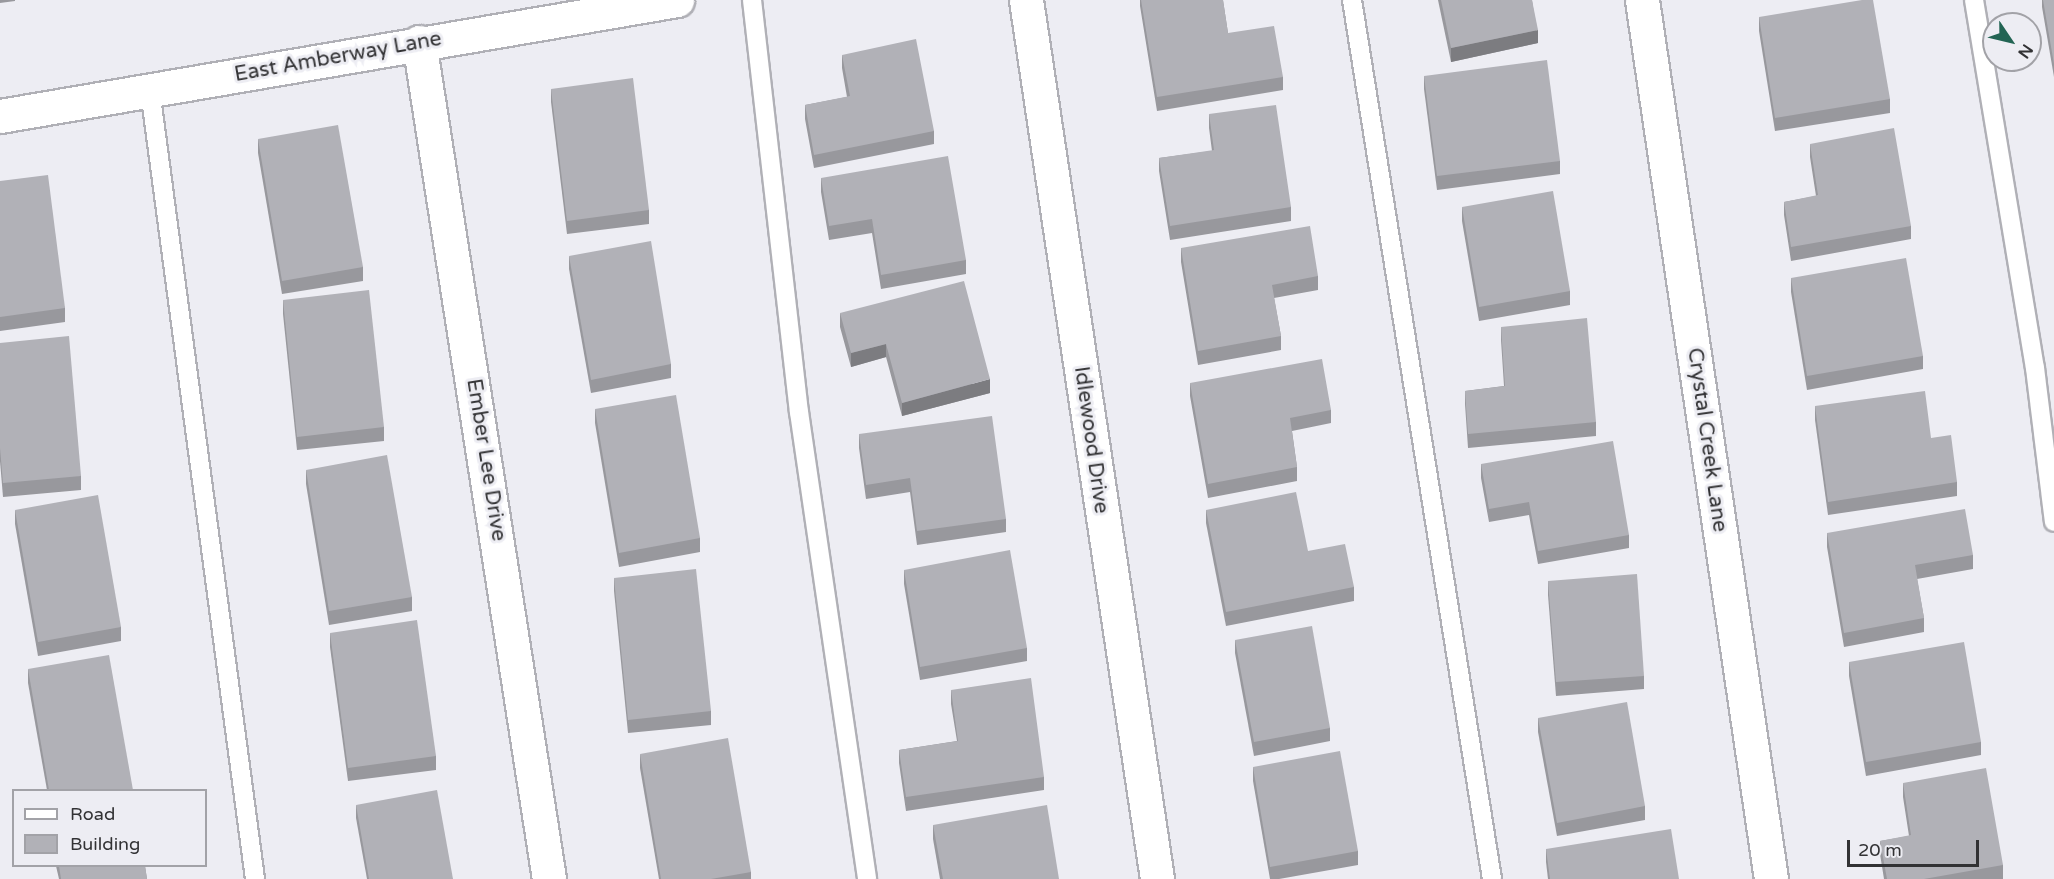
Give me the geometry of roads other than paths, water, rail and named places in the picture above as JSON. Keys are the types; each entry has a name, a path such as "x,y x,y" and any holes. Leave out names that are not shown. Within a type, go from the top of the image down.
{"street":[{"name":"East Amberway Lane","path":"0,116 419,42 677,0"},
{"name":"Idlewood Drive","path":"1026,0 1156,879"},
{"name":"Crystal Creek Lane","path":"1642,0 1771,879"},
{"name":"Ember Lee Drive","path":"419,42 549,879"}],"lane":[{"path":"752,0 798,412 867,879"},
{"path":"1352,0 1492,879"},
{"path":"1974,0 2035,368 2054,522"},
{"path":"150,90 255,879"}]}
